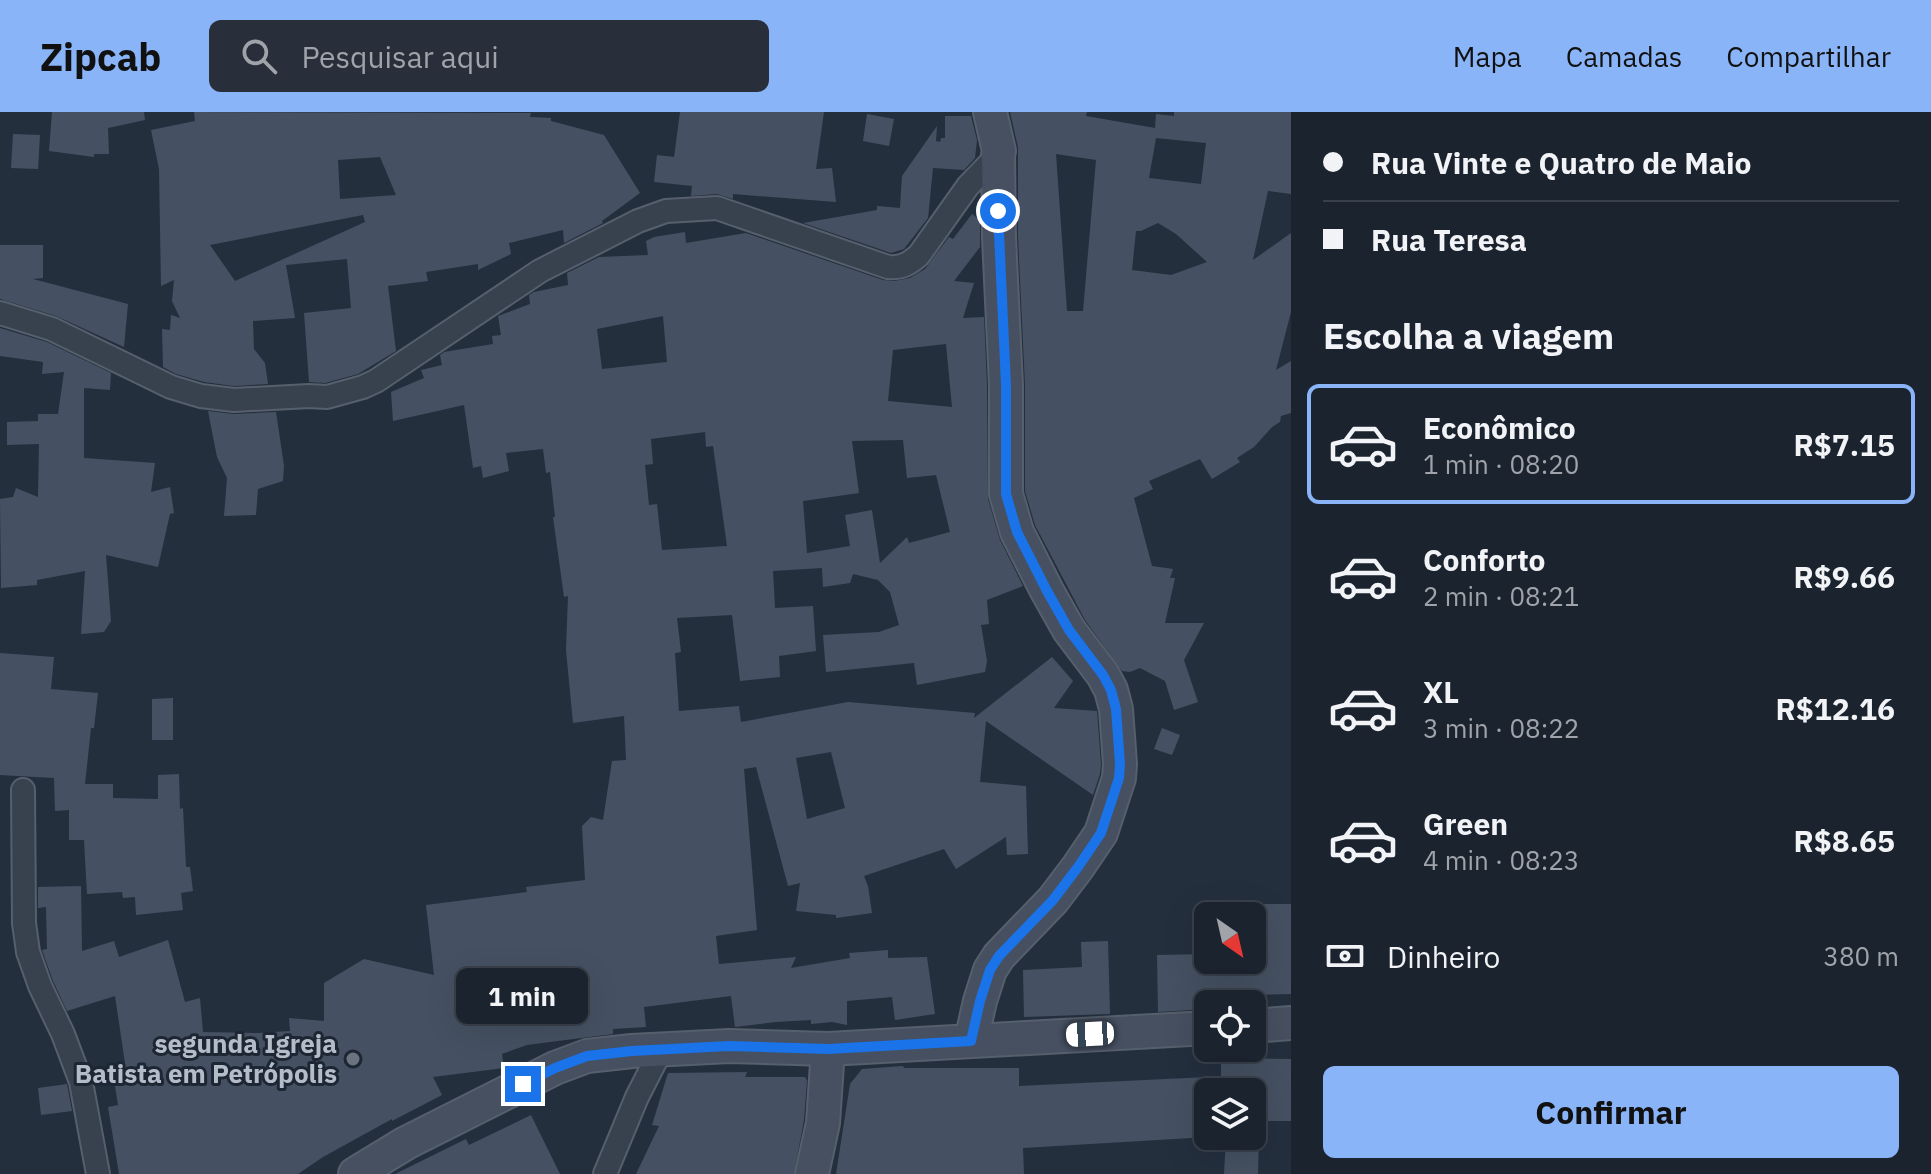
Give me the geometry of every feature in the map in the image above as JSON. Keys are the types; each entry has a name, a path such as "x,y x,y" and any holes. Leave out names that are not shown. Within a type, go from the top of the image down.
{"main road":[{"path":"971,1041 990,970 999,956 1053,900 1101,833 1119,778 1120,764 1116,709 1111,690 1069,630 1047,591 1017,532 1006,494 999,151 990,112"},
{"path":"1266,1025 1291,1023"},
{"path":"355,1174 406,1143 555,1068 587,1056 729,1046 828,1049 1194,1029"},
{"path":"812,1174 823,1123 828,1049"}],"street":[{"path":"0,313 52,329 164,384 201,396 234,400 327,397 376,381 540,271 638,221 666,211 717,208 888,267 899,268 919,255 968,186 998,155"},
{"path":"23,790 24,923 28,952 81,1082 98,1174"},
{"path":"605,1174 637,1097 661,1050"}],"building":[{"path":"52,112 144,112 145,120 108,128 109,154 94,154 94,157 49,151"},
{"path":"194,112 531,113 530,117 551,118 551,121 604,135 640,193 603,223 564,243 563,230 509,243 511,254 478,270 478,264 426,272 428,281 388,286 396,351 358,374 325,383 309,382 304,313 351,308 347,259 286,265 295,318 253,321 254,349 265,363 268,384 234,386 204,382 163,367 162,329 170,330 171,315 180,318 172,301 174,280 161,286 159,169 151,130 195,121","holes":["380,157 396,195 340,199 338,160","363,215 365,222 235,281 210,245"]},
{"path":"680,112 824,112 816,169 832,168 836,202 733,194 733,199 717,194 691,196 692,186 654,182 657,155 674,157"},
{"path":"1010,112 1087,112 1086,116 1155,128 1156,114 1291,112 1291,194 1268,191 1253,260 1291,233 1291,312 1276,370 1291,361 1291,413 1281,416 1280,422 1254,447 1237,458 1240,462 1212,479 1200,459 1149,481 1153,489 1134,498 1152,566 1173,569 1170,578 1175,578 1165,623 1204,623 1184,660 1198,702 1174,710 1165,681 1140,668 1122,671 1085,620 1035,525 1025,491 1018,147","holes":["1156,138 1206,143 1201,184 1149,178","1056,154 1096,160 1083,311 1067,311","1158,223 1176,234 1207,262 1171,275 1132,270 1136,231"]},
{"path":"867,114 894,119 889,146 863,141"},
{"path":"945,116 971,116 977,140 975,158 964,170 933,168 928,218 904,249 891,253 803,223 877,210 877,206 900,208 902,176 937,126 936,141 945,138"},
{"path":"13,134 40,135 38,169 11,168"},
{"path":"972,214 980,220 980,247 954,281 974,283 963,318 984,317 988,499 1000,540 1023,586 987,600 989,624 981,625 987,661 985,672 917,685 914,663 826,672 823,635 879,632 899,625 890,592 878,580 853,574 850,583 823,587 822,568 773,571 775,608 813,606 816,651 779,656 780,677 740,681 732,615 677,618 681,652 675,653 679,711 739,706 741,722 848,702 975,713 974,718 1052,657 1073,681 1054,708 1097,711 1101,764 1093,795 986,721 980,782 1026,786 1028,854 1007,855 1006,837 956,869 944,849 864,876 872,913 836,918 836,915 796,911 800,883 788,886 756,767 744,769 757,930 716,936 719,964 796,957 791,968 850,958 849,953 888,950 888,958 927,957 935,1014 895,1020 892,997 847,1001 847,1025 832,1022 811,1024 811,1020 735,1027 731,996 644,1007 646,1027 613,1029 613,1034 527,1045 502,1054 504,1068 433,1077 442,1095 392,1119 298,1174 119,1174 108,1107 118,1105 113,1065 125,1063 115,996 67,1011 42,950 47,949 46,907 38,908 38,887 81,886 82,951 114,941 119,957 168,940 185,1002 200,998 203,1032 258,1033 290,1031 289,1018 324,1021 324,983 364,959 434,975 426,905 527,892 526,887 585,880 582,826 591,817 603,820 612,761 626,760 624,716 573,723 566,650 568,596 564,597 550,472 546,473 543,449 506,453 509,471 483,478 481,466 473,468 464,405 393,421 391,392 424,378 421,370 442,365 440,355 444,352 493,344 492,336 501,335 498,316 530,304 529,295 534,292 568,285 567,273 599,257 648,255 646,241 654,237 685,232 686,243 746,233 883,280 894,281 910,278 925,269 949,237 953,239","holes":["663,316 667,362 602,369 597,329","946,344 952,407 888,401 893,350","705,432 706,447 713,446 727,546 662,550 657,504 649,505 645,465 653,464 651,439","903,440 907,478 936,475 950,532 909,543 907,537 880,563 872,510 845,515 850,546 807,553 803,501 859,493 852,441","831,752 845,808 807,819 796,758"]},
{"path":"0,245 43,245 43,278 33,279 128,304 124,347 56,316 0,299"},
{"path":"0,328 47,342 111,373 110,390 84,388 84,458 155,463 151,492 170,487 174,513 170,514 158,567 106,555 111,621 104,632 81,634 85,571 37,580 37,585 1,588 0,499 13,497 16,488 38,497 39,444 7,445 7,422 38,421 38,414 58,414 64,372 42,374 43,362 0,356"},
{"path":"208,411 234,414 276,412 284,466 283,481 258,489 256,515 224,516 227,478 217,457"},
{"path":"0,653 54,657 51,689 98,693 85,784 113,784 113,798 158,799 158,775 179,774 186,867 190,867 193,891 181,893 183,910 136,915 135,897 123,898 122,892 87,894 84,840 69,840 69,810 55,811 54,778 0,775"},
{"path":"173,698 173,740 152,740 152,699"},
{"path":"1162,728 1180,735 1172,755 1154,749"},
{"path":"1266,904 1291,904 1291,994 1266,995 1266,990 1194,990 1194,1010 1158,1012 1157,955 1194,954 1194,974 1266,974"},
{"path":"1108,941 1110,1014 1024,1017 1023,970 1082,967 1081,942"},
{"path":"1291,1059 1291,1121 1266,1121 1266,1078 1221,1078 1221,1062"},
{"path":"903,1066 1019,1068 1019,1086 1208,1077 1208,1078 1194,1078 1194,1138 1023,1148 1024,1174 836,1174 850,1084 862,1069"},
{"path":"747,1072 745,1077 805,1077 807,1081 804,1120 794,1174 636,1174 659,1126 652,1125 668,1073"},
{"path":"67,1084 72,1111 41,1115 38,1088"},
{"path":"531,1115 560,1174 395,1174 466,1139 469,1145"},
{"path":"1225,1150 1259,1150 1258,1174 1224,1174"}],"place":[{"name":"segunda Igreja Batista em Petrópolis","path":"353,1059"}],"route":[{"path":"523,1084 587,1056 632,1051 729,1046 828,1049 971,1041 990,970 999,956 1053,900 1101,833 1119,778 1120,764 1116,709 1111,690 1069,630 1047,591 1017,532 1006,494 1006,385 998,211"}]}
